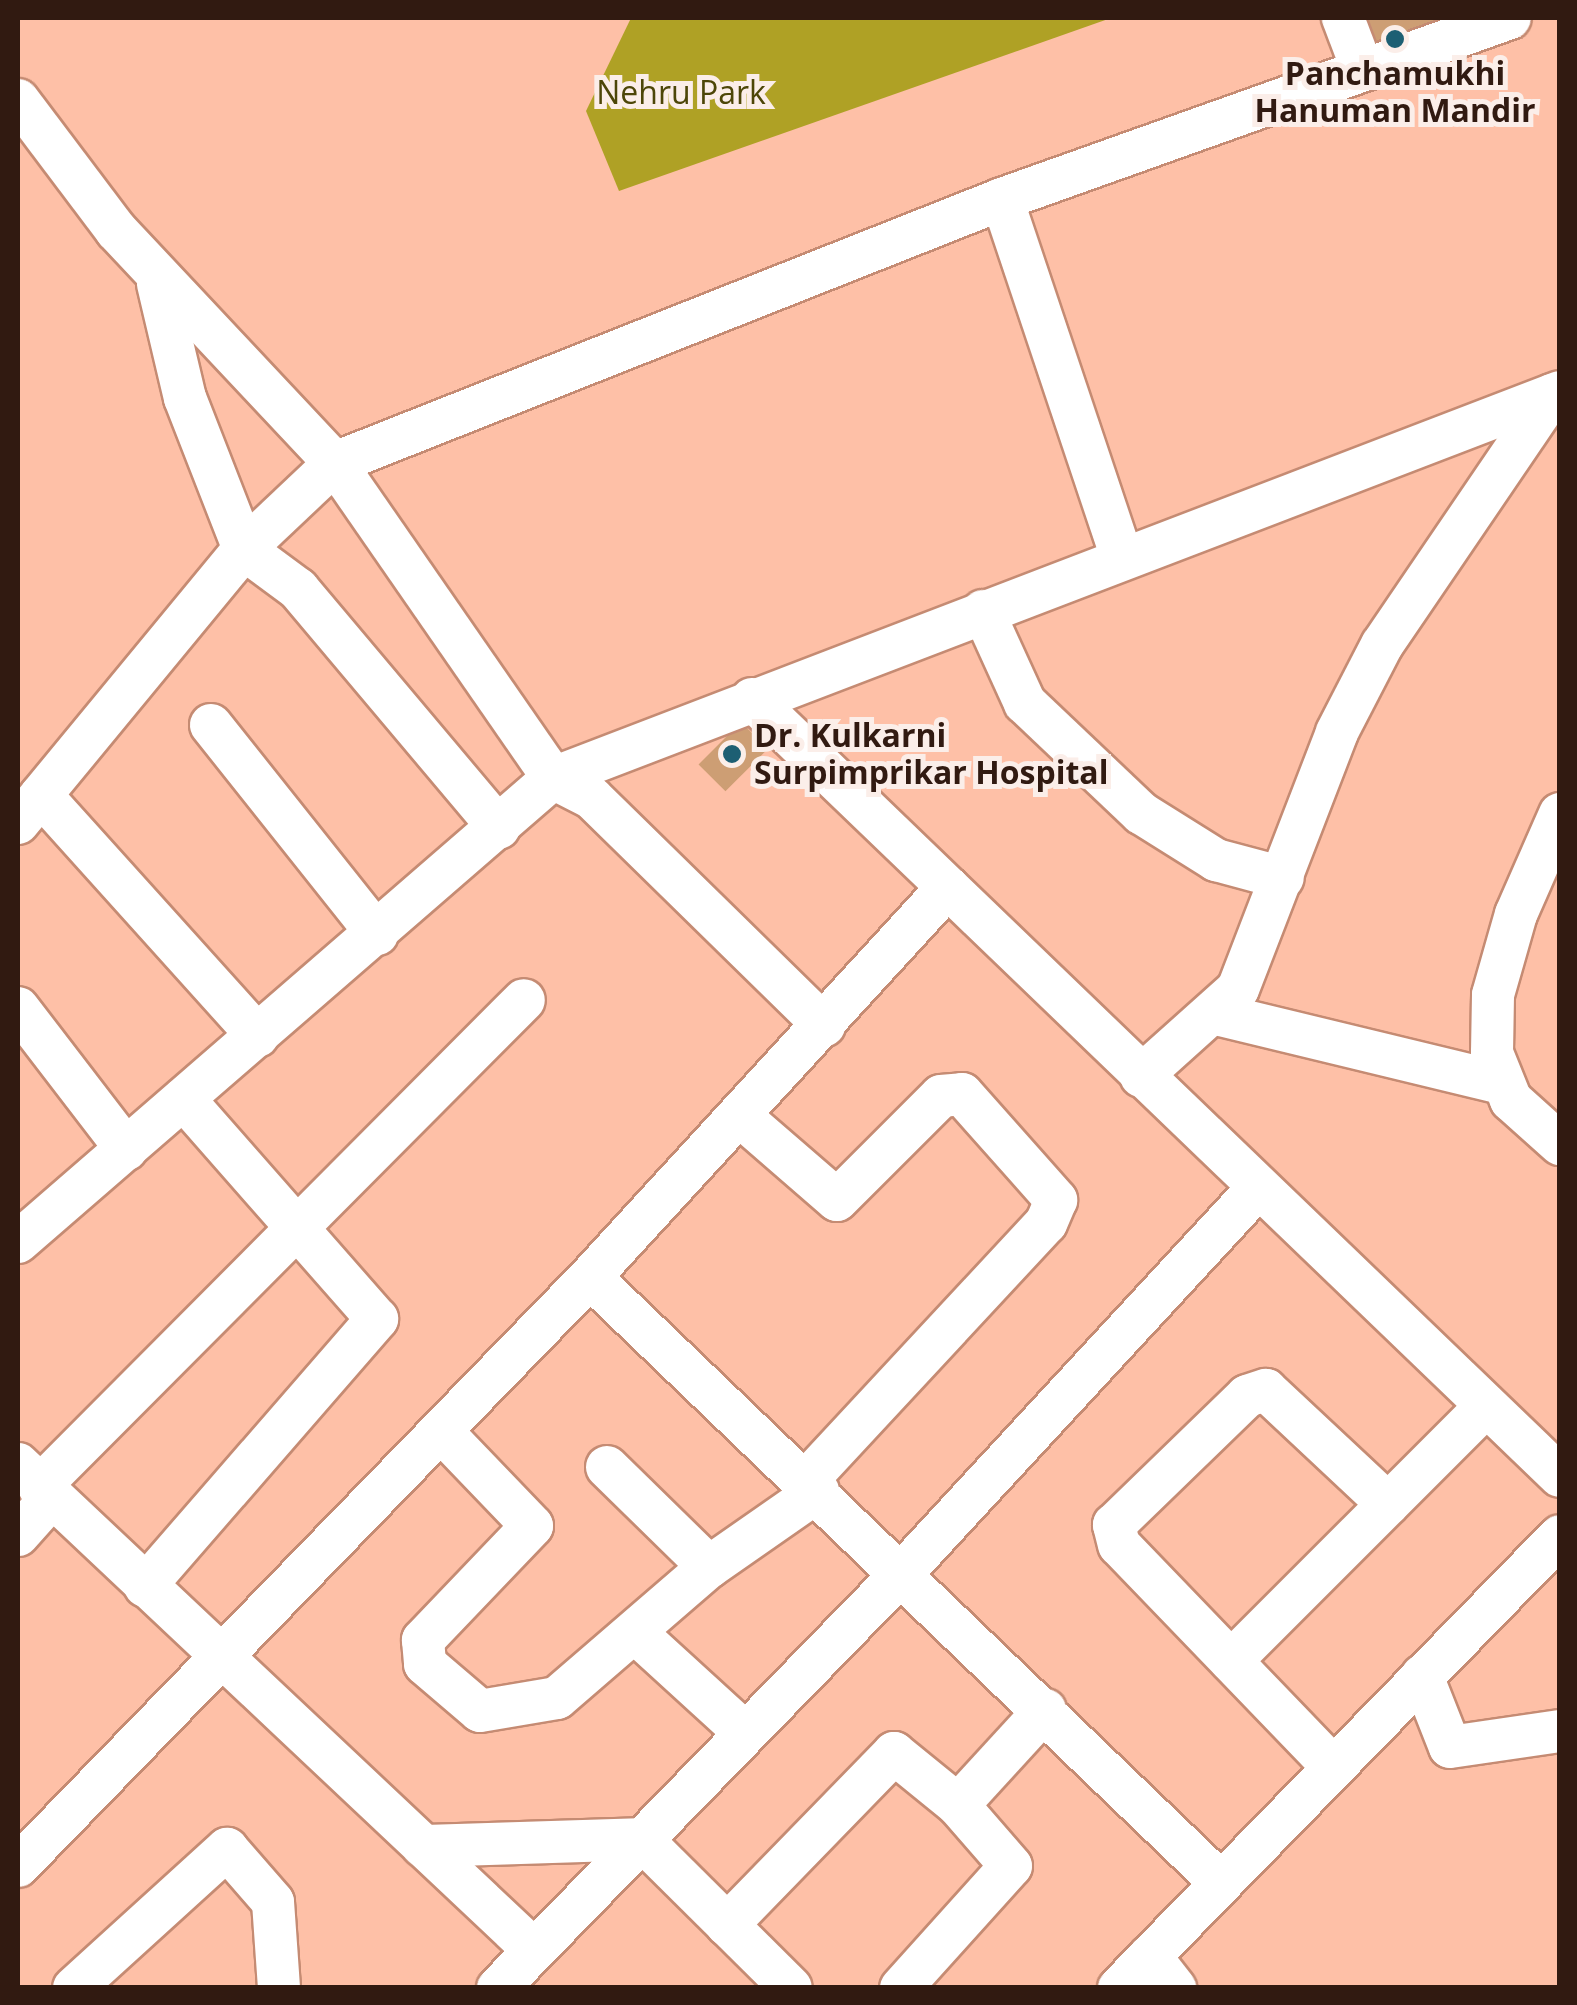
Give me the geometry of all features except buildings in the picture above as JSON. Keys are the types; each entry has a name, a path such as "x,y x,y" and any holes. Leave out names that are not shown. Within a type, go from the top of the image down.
{"street":[{"path":"1343,18 1362,68"},
{"path":"258,1036 29,809 244,549 335,463 1002,199 1510,18"},
{"path":"18,100 157,278 335,463 553,778 592,798 824,1024"},
{"path":"1002,199 1122,558"},
{"path":"157,278 185,398 244,549 298,589 500,828"},
{"path":"18,1242 500,828 553,778 1556,393"},
{"path":"1142,1076 1216,1014 1248,971 1337,732 1382,645 1556,393"},
{"path":"983,610 1025,702 1127,800 1190,847 1283,878"},
{"path":"752,699 1560,1476"},
{"path":"211,725 377,934"},
{"path":"1501,1084 1493,995 1560,814"},
{"path":"18,1866 225,1659 442,1432 740,1116 948,887"},
{"path":"18,1535 36,1483 524,1000"},
{"path":"18,1008 126,1150"},
{"path":"1216,1014 1501,1084 1560,1144"},
{"path":"442,1432 532,1526 423,1640 420,1652 437,1677 462,1702 504,1714 557,1698 639,1636 709,1566 812,1485 1046,1223 1056,1200 962,1094 941,1096 837,1200 740,1116"},
{"path":"145,1586 372,1330 373,1307 184,1099"},
{"path":"498,1988 904,1571 1257,1188"},
{"path":"590,1276 904,1571 1220,1882"},
{"path":"1333,1767 1118,1545 1114,1525 1247,1396 1266,1390 1388,1504"},
{"path":"1231,1661 1486,1406"},
{"path":"607,1467 709,1566"},
{"path":"36,1483 534,1950"},
{"path":"1119,1988 1162,1972 1220,1882 1422,1676 1557,1546"},
{"path":"639,1636 744,1732"},
{"path":"1422,1676 1450,1747 1560,1731"},
{"path":"958,1804 1045,1710"},
{"path":"727,1924 894,1754 958,1804 1011,1866 901,1988"},
{"path":"423,1846 641,1839 791,1988"},
{"path":"75,1987 227,1849 273,1902 279,1988"}],"green space":[{"name":"Nehru Park","path":"631,18 1111,18 619,191 586,111"}],"place":[{"name":"Panchamukhi Hanuman Mandir","path":"1395,39"},
{"name":"Dr. Kulkarni Surpimprikar Hospital","path":"732,754"}]}
